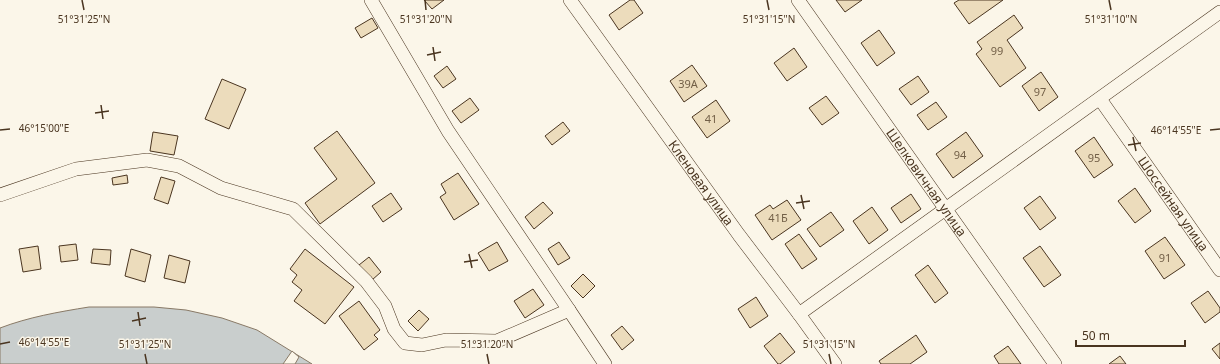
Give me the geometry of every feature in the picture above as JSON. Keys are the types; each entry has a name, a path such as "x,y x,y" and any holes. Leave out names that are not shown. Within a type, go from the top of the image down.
{"street":[{"path":"372,0 448,131 605,364"},
{"name":"Кленовая улица","path":"570,0 739,235 835,364"},
{"name":"Шелковичная улица","path":"798,0 1055,364"},
{"path":"799,314 1220,12"},
{"name":"Шоссейная улица","path":"1100,99 1220,270"},
{"path":"0,191 76,169 146,160 179,166 221,188 293,209 366,281 385,306 394,329 405,343 422,345 446,340 497,341 569,310"}],"shaded area":[{"path":"89,307 154,307 186,310 222,318 257,330 312,364 0,364 0,328 33,318"}],"pier":[{"path":"292,351 299,357 295,364 283,364"}],"building":[{"path":"424,0 444,0 432,9"},
{"path":"630,0 634,0 643,13 619,30 609,15"},
{"path":"836,0 862,0 845,12"},
{"path":"959,0 1003,0 969,24 954,3"},
{"path":"1014,15 1023,28 1007,40 1026,68 1000,87 976,54 982,49 977,42"},
{"path":"372,18 378,28 361,38 355,28"},
{"path":"879,30 895,53 877,66 861,43"},
{"path":"794,48 807,67 787,81 774,63"},
{"path":"692,65 707,86 684,102 670,81"},
{"path":"447,66 456,79 443,88 434,76"},
{"path":"1041,72 1058,97 1039,111 1022,86"},
{"path":"918,76 929,92 911,105 899,89"},
{"path":"222,79 246,89 229,129 205,119"},
{"path":"826,96 839,113 822,125 809,108"},
{"path":"470,98 479,110 461,123 452,111"},
{"path":"716,100 730,121 707,138 692,117"},
{"path":"936,102 947,117 928,130 917,115"},
{"path":"563,122 570,131 552,145 545,136"},
{"path":"337,131 375,183 320,224 305,203 337,179 314,148"},
{"path":"153,132 178,136 174,155 150,151"},
{"path":"966,132 983,156 953,178 936,154"},
{"path":"1094,137 1113,165 1094,178 1075,151"},
{"path":"458,173 479,204 454,220 440,197 446,193 441,184"},
{"path":"127,175 128,183 113,185 112,178"},
{"path":"161,177 175,181 168,204 154,199"},
{"path":"1135,188 1151,211 1135,223 1118,201"},
{"path":"391,193 402,209 383,222 372,206"},
{"path":"911,194 921,209 901,223 891,208"},
{"path":"1040,196 1056,218 1040,230 1024,208"},
{"path":"787,200 801,220 772,240 755,215 770,205 773,209"},
{"path":"543,202 553,213 534,229 525,217"},
{"path":"872,207 888,230 869,244 853,221"},
{"path":"831,212 844,230 820,247 807,229"},
{"path":"799,234 817,259 802,269 785,244"},
{"path":"1165,237 1185,265 1164,279 1145,251"},
{"path":"497,242 508,261 489,271 478,253"},
{"path":"559,242 570,258 558,265 548,249"},
{"path":"76,244 78,260 61,262 59,246"},
{"path":"38,246 41,269 23,272 19,249"},
{"path":"1040,246 1061,275 1044,287 1023,258"},
{"path":"93,249 111,250 110,265 91,263"},
{"path":"131,249 151,255 145,282 125,276"},
{"path":"305,249 354,287 325,324 294,301 302,290 292,282 297,275 290,269"},
{"path":"169,255 190,261 185,283 164,278"},
{"path":"369,257 381,272 372,280 359,265"},
{"path":"928,265 948,293 935,303 915,275"},
{"path":"583,274 595,286 583,298 571,286"},
{"path":"533,289 544,305 525,318 514,301"},
{"path":"1208,291 1220,308 1220,312 1205,323 1191,303"},
{"path":"756,297 768,316 750,328 738,309"},
{"path":"359,301 380,330 374,335 378,339 364,350 339,316"},
{"path":"419,310 429,319 418,331 408,321"},
{"path":"622,326 634,340 622,350 611,335"},
{"path":"780,333 795,352 778,364 764,346"},
{"path":"916,335 927,352 910,364 881,364 879,361"},
{"path":"1220,343 1220,359 1212,349"},
{"path":"1008,346 1021,364 999,364 994,356"},
{"path":"1120,356 1126,364 1109,364"}]}
